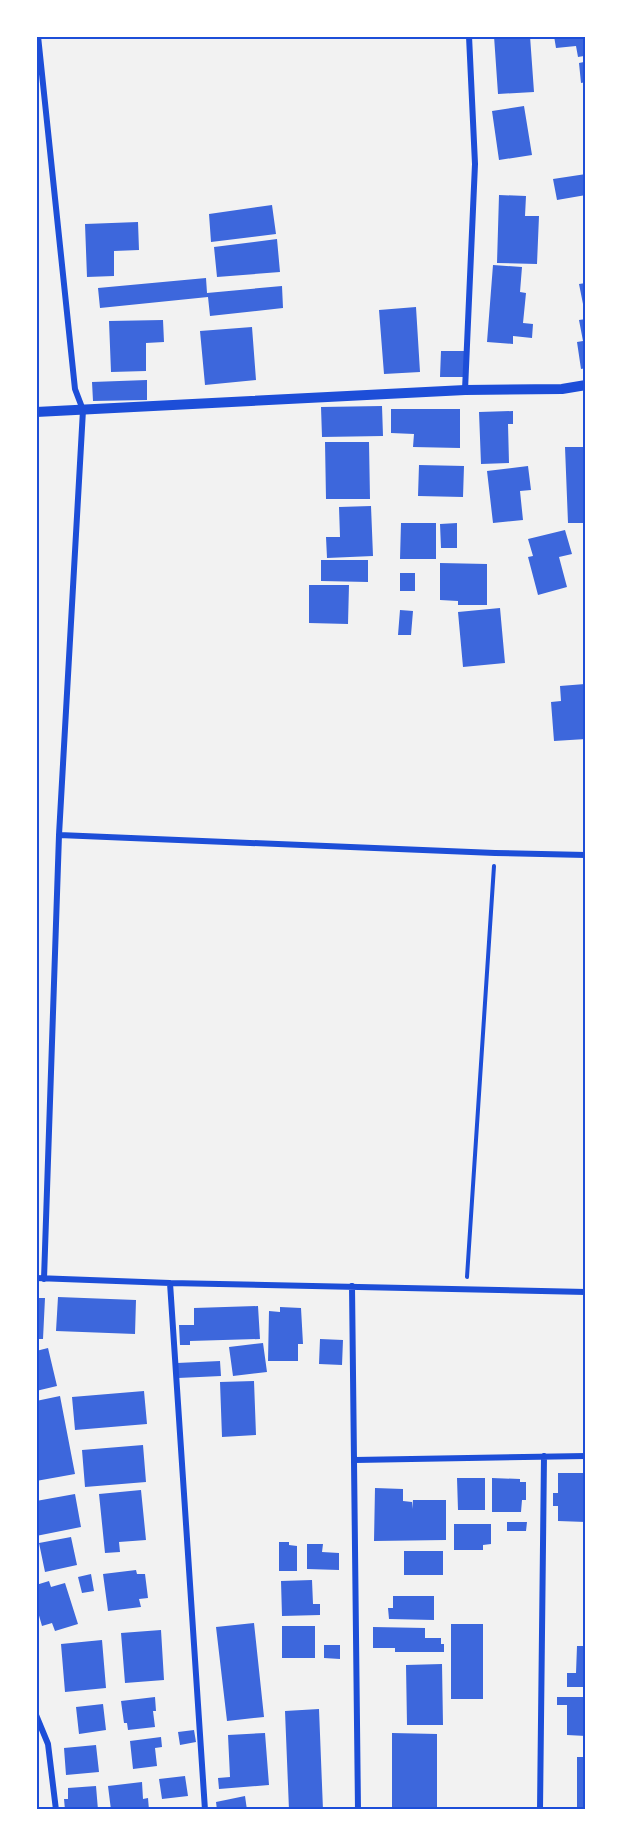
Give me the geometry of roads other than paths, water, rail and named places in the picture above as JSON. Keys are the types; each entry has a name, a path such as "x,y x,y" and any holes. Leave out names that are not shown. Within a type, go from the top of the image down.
{"street":[{"path":"38,36 75,389 83,410 59,835 40,1279 586,1292"},
{"path":"465,390 475,164 469,36"},
{"path":"36,412 465,390 562,389 586,385"},
{"path":"59,835 586,855"},
{"path":"170,1283 205,1810"},
{"path":"352,1286 358,1810"},
{"path":"540,1810 544,1456"},
{"path":"355,1460 586,1456"},
{"path":"36,1714 48,1744 56,1810"}]}
